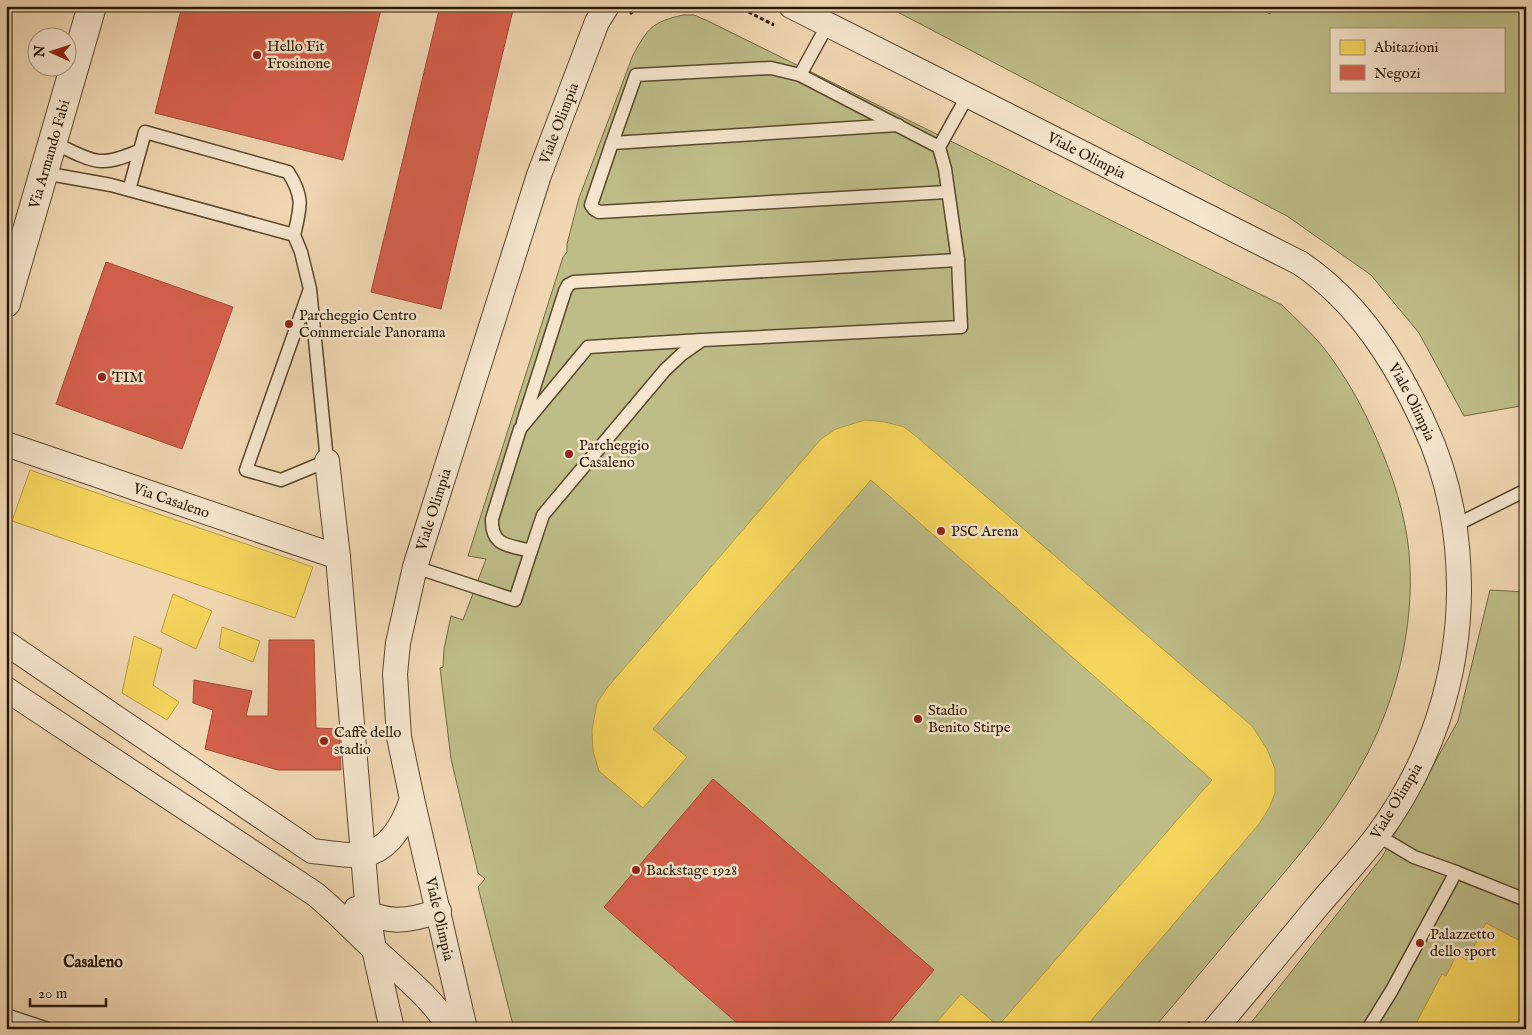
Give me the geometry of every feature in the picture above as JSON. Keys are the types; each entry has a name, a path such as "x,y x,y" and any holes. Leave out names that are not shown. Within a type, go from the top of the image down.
{"street":[{"name":"Via Armando Fabi","path":"6,303 92,6"},
{"name":"Viale Olimpia","path":"465,1029 399,737 395,674 398,643 415,567 539,175 597,22 607,6"},
{"name":"Viale Olimpia","path":"792,6 1300,263 1320,277 1368,328 1393,362 1432,440 1446,481 1456,525 1459,568 1459,616 1454,663 1441,711 1426,750 1404,793 1377,835 1215,1029"},
{"name":"Viale Olimpia","path":"804,6 828,24"},
{"name":"Via Casaleno","path":"6,444 338,557"},
{"path":"327,461 338,557 368,914 392,1029"},
{"path":"6,644 312,851 362,856 378,850 399,830 412,799"},
{"path":"6,689 315,894 335,910 374,949 432,1001 451,1029"},
{"path":"315,894 368,914 395,921 439,912"}],"lane":[{"path":"800,75 828,24"},
{"path":"939,147 800,75 771,68 636,74 591,205 599,212 947,192"},
{"path":"520,430 588,347 961,327 958,260 945,169 939,147 968,95"},
{"path":"612,143 898,126"},
{"path":"128,190 145,132 288,172 298,187 300,209 294,235 301,252 310,289 327,461 281,480 246,470 310,289"},
{"path":"53,142 75,153 100,162 114,160 139,151"},
{"path":"44,173 128,190 294,235"},
{"path":"531,551 501,543 495,538 491,529 492,520 568,285 574,282 958,260"},
{"path":"415,567 515,600 543,515 665,370 682,354 702,340"},
{"path":"1456,525 1526,490"},
{"path":"1377,835 1414,857 1526,900"},
{"path":"1368,1029 1392,990 1456,872"},
{"path":"6,1015 48,1029"}],"shaded area":[{"path":"886,6 1254,6 1270,14 1274,6 1526,6 1526,405 1464,416 1419,333 1371,275 1287,216"},
{"name":"PSC Arena","path":"683,15 694,15 708,21 1282,305 1323,347 1354,393 1373,430 1389,468 1398,496 1405,523 1409,552 1409,611 1399,669 1391,698 1368,752 1333,810 1299,855 1153,1029 514,1029 478,887 485,879 478,873 451,759 440,668 443,667 444,649 451,616 463,620 486,559 468,556 563,257 567,252 567,244 579,198 638,46 652,28 664,20"},
{"name":"Palazzetto dello sport","path":"1490,590 1526,592 1526,1029 1246,1029 1382,857 1458,721"}],"building: Abitazioni":[{"path":"865,420 885,422 904,427 917,437 1252,726 1267,749 1275,769 1275,793 1269,808 1259,824 1084,1029 931,1029 961,994 998,1026 1212,780 871,480 653,729 687,757 643,808 599,771 593,751 592,730 597,703 607,688 821,439 836,429"},
{"path":"30,470 313,567 295,618 12,521"},
{"path":"173,594 212,611 196,649 161,632"},
{"path":"222,627 260,641 253,662 219,648"},
{"path":"134,636 162,649 153,685 179,702 167,720 122,693"},
{"path":"1486,923 1526,944 1526,1029 1413,1029 1442,974 1446,976 1457,954 1467,960"}],"building: Negozi":[{"path":"182,6 382,6 343,160 155,113"},
{"path":"440,6 514,6 441,309 371,292"},
{"path":"106,262 233,307 182,449 56,404"},
{"path":"269,640 314,640 316,728 339,729 341,770 278,770 205,749 213,710 193,703 194,680 252,691 246,716 268,716"},
{"path":"713,779 934,970 884,1029 744,1029 604,907"}],"place":[{"name":"Hello Fit Frosinone","path":"257,55"},
{"name":"Parcheggio Centro Commerciale Panorama","path":"289,324"},
{"name":"TIM","path":"102,377"},
{"name":"Parcheggio Casaleno","path":"569,454"},
{"name":"PSC Arena","path":"941,531"},
{"name":"Stadio Benito Stirpe","path":"918,719"},
{"name":"Caffè dello stadio","path":"324,741"},
{"name":"Backstage 1928","path":"636,870"},
{"name":"Palazzetto dello sport","path":"1420,943"}],"district":[{"name":"Casaleno","path":"93,961"}]}
